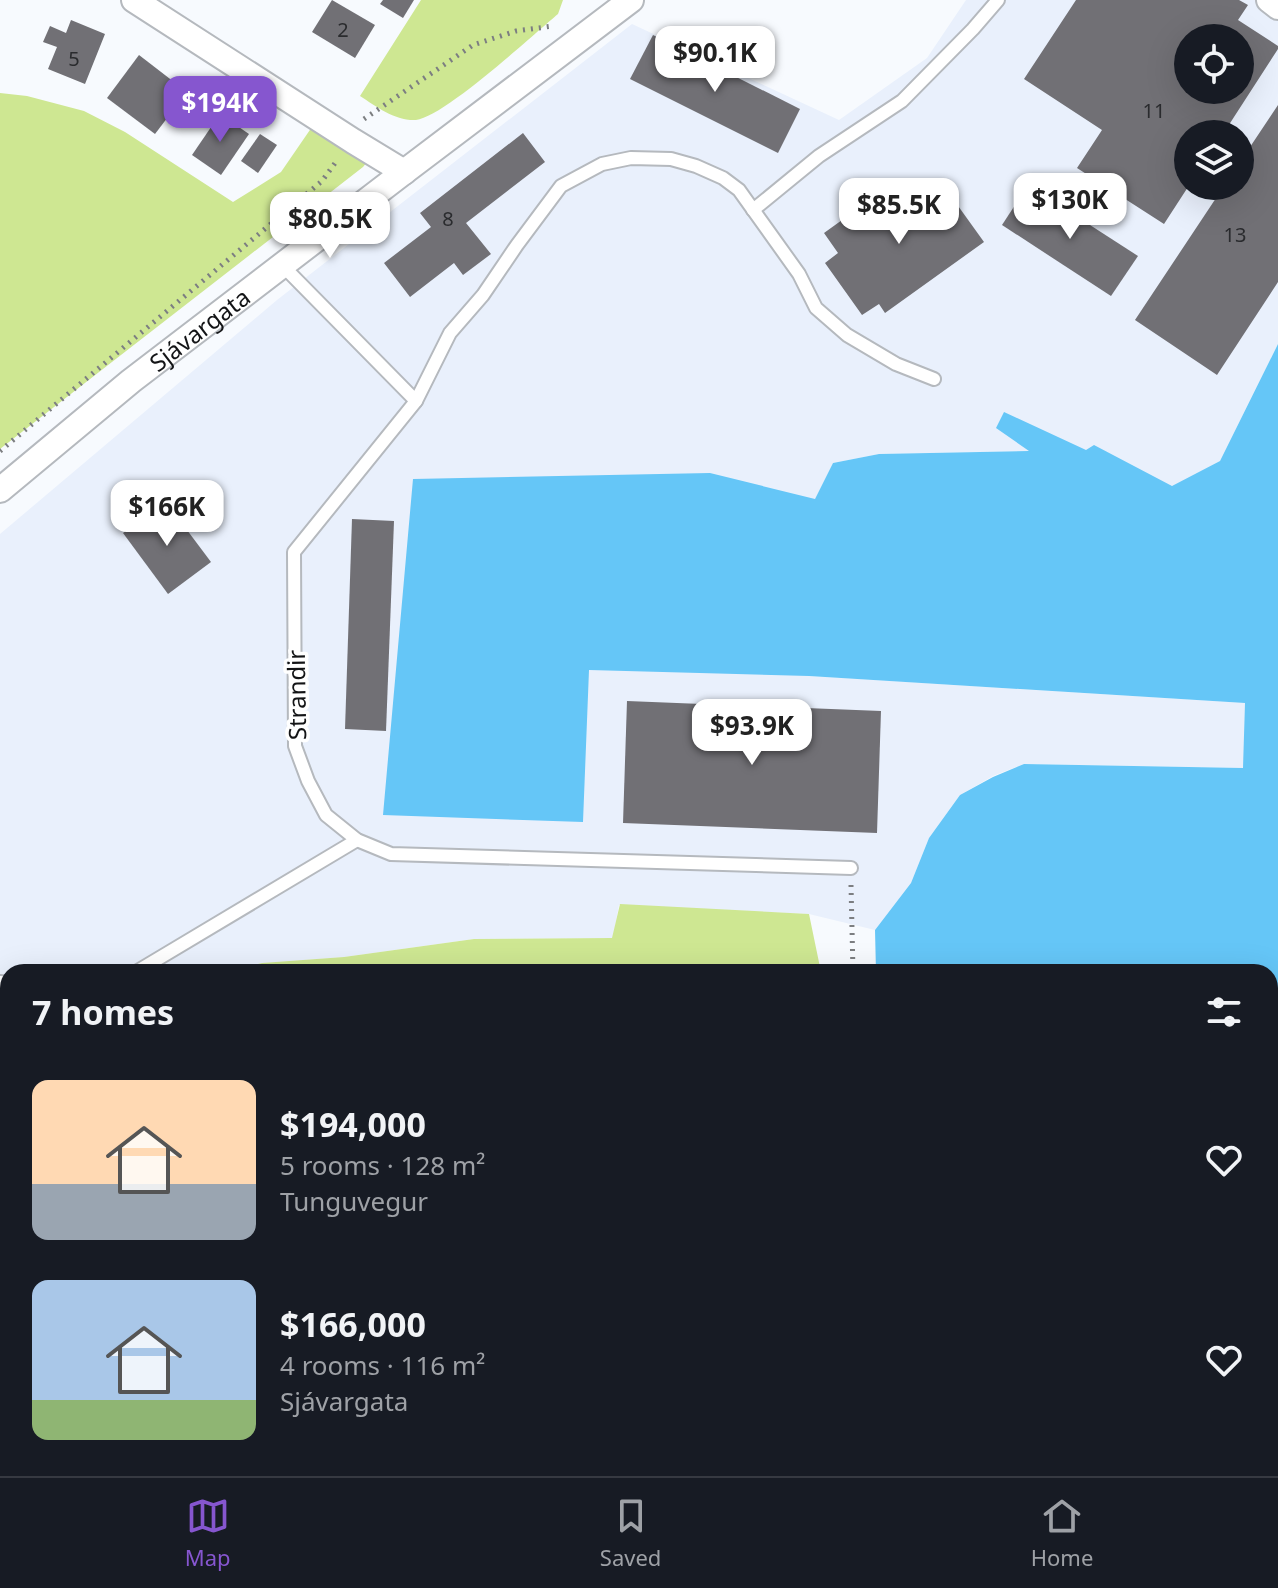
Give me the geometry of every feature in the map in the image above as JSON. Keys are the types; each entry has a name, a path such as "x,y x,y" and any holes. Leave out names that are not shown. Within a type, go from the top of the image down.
{"street":[{"path":"134,0 404,172"},
{"name":"Sjávargata","path":"0,490 131,381 631,0"},
{"path":"1269,0 1278,7"}],"lane":[{"path":"753,210 819,156 902,101 998,0"},
{"name":"Strandir","path":"851,868 391,854 357,840 326,815 308,781 295,746 294,552 416,401 450,333 483,295 561,186 602,164 631,158 671,159 723,178 739,190 799,274 816,308 847,335 896,364 934,379"},
{"path":"283,266 416,401"},
{"path":"149,964 357,840"}],"path":[{"path":"0,451 322,181 353,141 358,123 473,45 516,31 555,26"},
{"path":"851,868 853,964"}],"shaded area":[{"path":"966,0 1278,0 1278,344 1220,461 1172,487 1094,446 1086,451 1005,413 1030,451 879,454 833,463 815,499 810,676 1245,703 1244,768 1024,764 993,776 960,795 929,838 911,883 875,930 809,914 619,905 613,938 474,939 344,957 258,964 0,964 0,534 277,300 632,24 839,120 927,58"}],"green space":[{"path":"421,0 563,0 558,14 467,91 429,115 408,120 386,112 360,96"},
{"path":"0,93 27,96 84,111 125,132 233,202 281,172 314,124 372,156 363,167 0,449"},
{"path":"620,904 809,914 819,964 258,964 344,957 474,939 612,938"}],"water":[{"path":"1278,344 1278,964 876,964 875,930 911,883 929,838 960,795 1024,764 1243,768 1245,703 809,676 589,670 583,822 383,815 413,479 710,473 815,499 833,463 879,454 1029,451 996,428 1004,412 1086,450 1094,445 1172,486 1220,461"}],"building":[{"path":"332,0 375,25 355,58 312,32"},
{"path":"383,0 414,0 403,18 380,4"},
{"path":"1076,0 1239,0 1248,5 1238,20 1244,24 1174,24 1174,104 1242,104 1232,120 1174,120 1174,200 1180,200 1164,224 1077,168 1102,130 1024,79"},
{"path":"71,20 105,34 85,84 48,69 57,47 43,42 50,26 66,33"},
{"path":"1254,30 1278,49 1254,86"},
{"path":"653,35 800,109 778,153 630,79"},
{"path":"139,55 187,92 155,134 107,98"},
{"path":"1278,105 1278,282 1217,375 1135,320 1215,200 1254,200 1254,141"},
{"path":"220,114 249,134 221,175 192,155"},
{"path":"523,133 545,162 466,223 491,254 463,275 454,263 410,297 384,263 431,227 420,213"},
{"path":"260,134 277,145 258,173 241,161"},
{"path":"938,178 984,242 885,313 879,304 862,315 825,263 838,253 824,233 881,192 894,209"},
{"path":"1028,185 1138,256 1111,296 1002,225"},
{"path":"166,502 211,562 168,594 123,533"},
{"path":"352,519 394,521 386,731 345,729"},
{"path":"627,701 881,711 877,833 623,823"}]}
